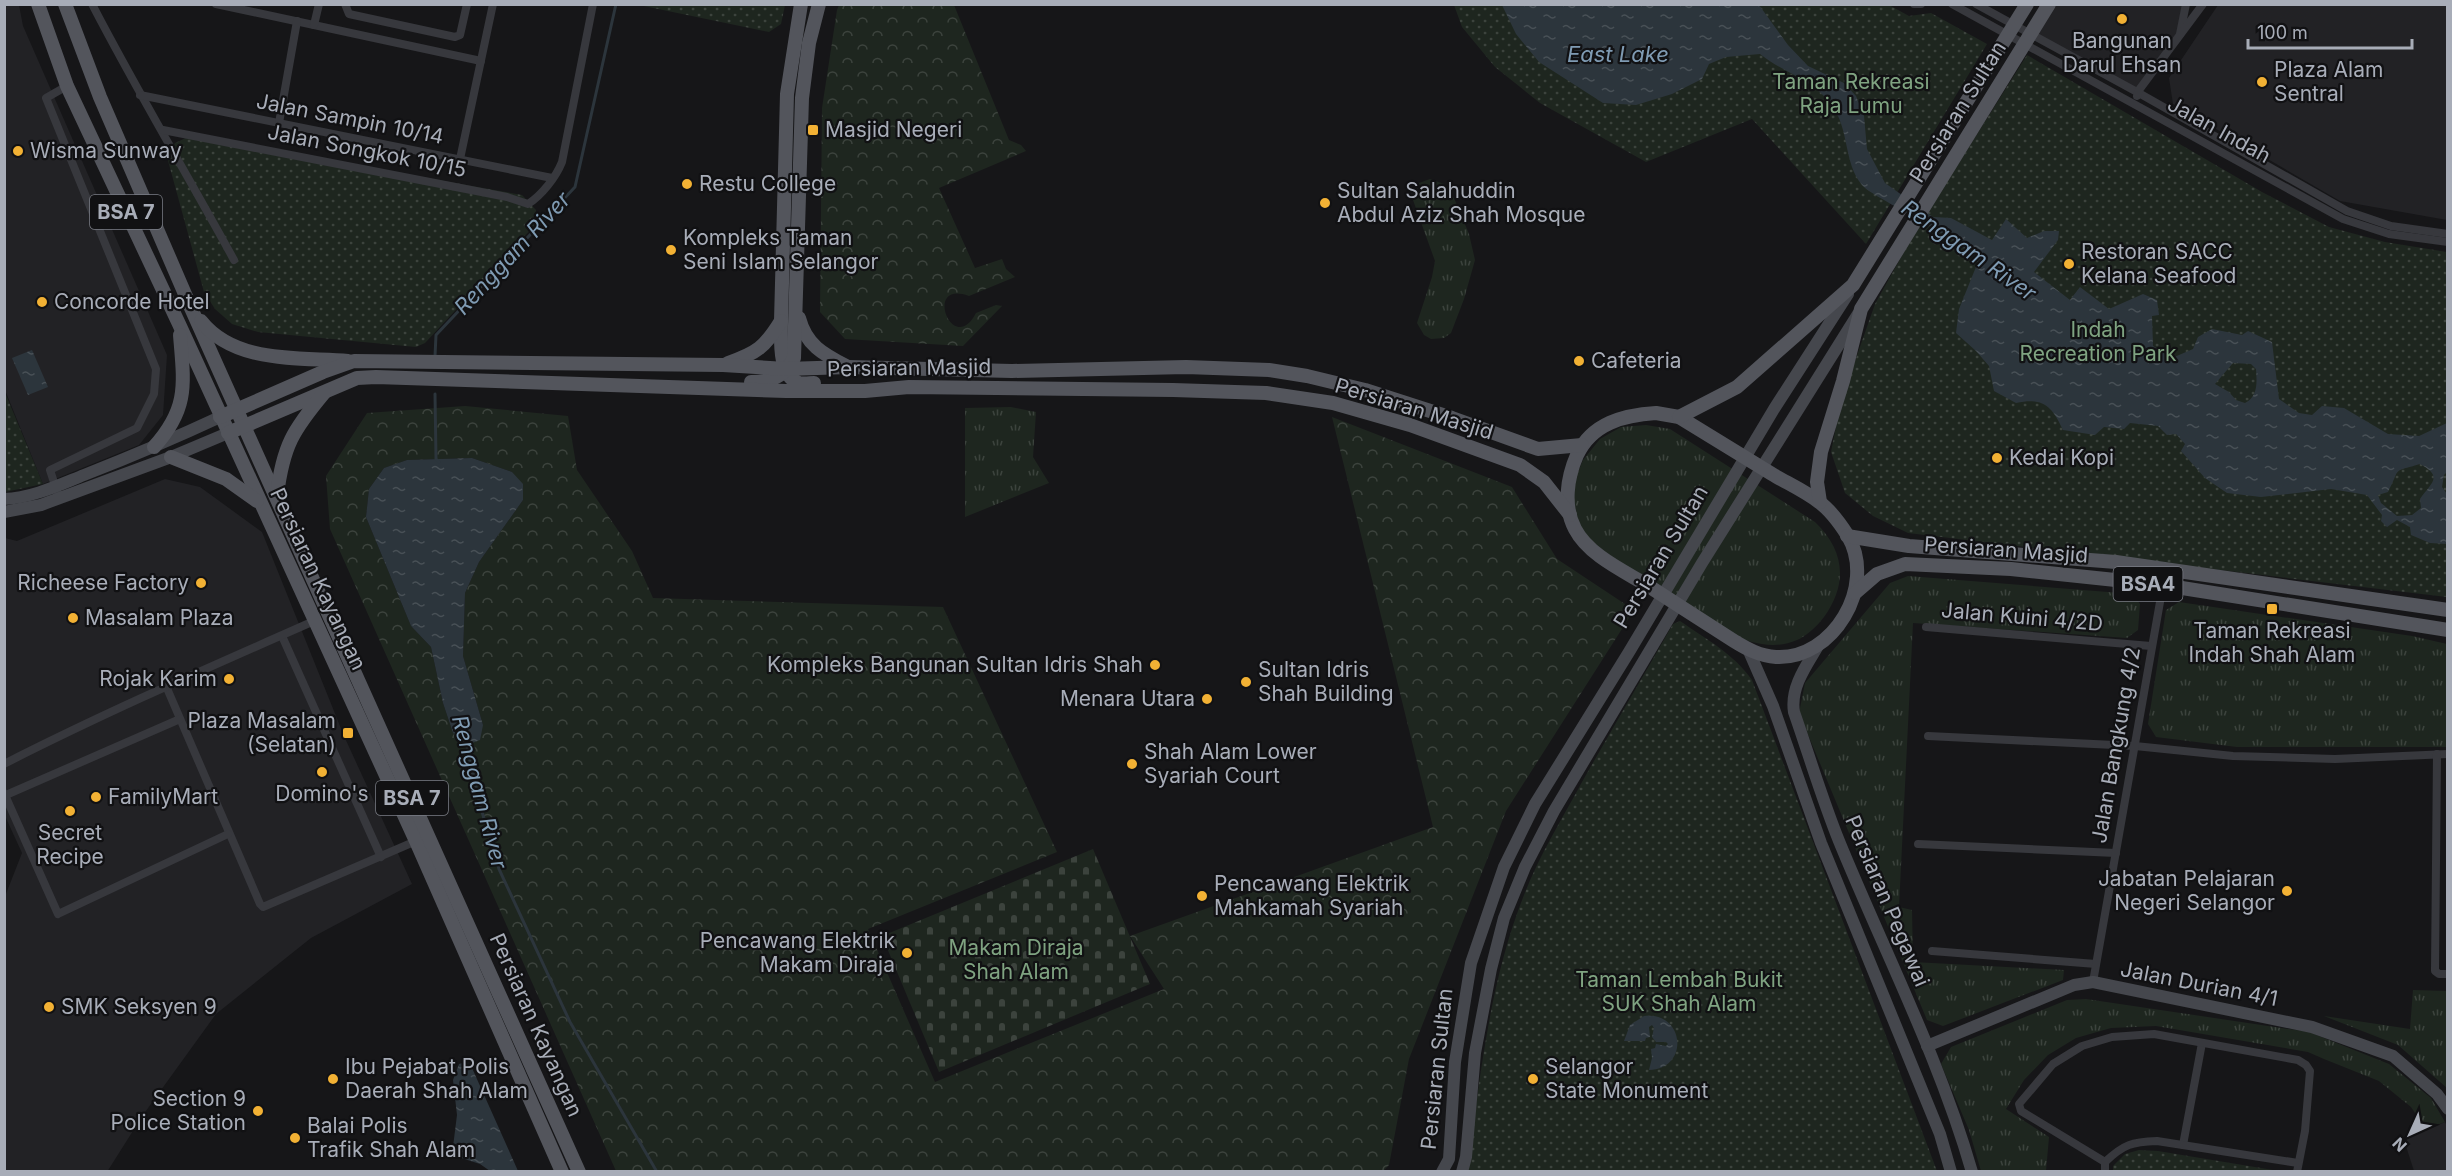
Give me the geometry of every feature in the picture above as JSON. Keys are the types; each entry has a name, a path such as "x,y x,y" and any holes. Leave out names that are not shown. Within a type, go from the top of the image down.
{"main road":[{"name":"Persiaran Kayangan","path":"38,4 67,86 179,324 416,841 562,1172"},
{"name":"Persiaran Kayangan","path":"65,4 100,97 191,308 579,1172"},
{"path":"801,4 787,94 782,358 792,379 800,383 909,387"},
{"path":"713,387 739,382 765,382 781,376 794,358 802,98 808,43 819,4"},
{"name":"Persiaran Sultan","path":"1853,285 2026,4"},
{"name":"Persiaran Sultan","path":"1861,309 2049,4"},
{"path":"793,47 808,43"},
{"path":"1678,417 1737,387 1853,285"},
{"path":"191,308 209,331 239,349 259,354 354,361"},
{"path":"796,309 802,331 814,348 848,367"},
{"path":"1820,502 1817,482 1821,452 1843,381 1861,309"},
{"path":"723,365 753,354 762,348 781,321"},
{"path":"154,447 170,430 181,405 183,375 179,324"},
{"name":"Persiaran Masjid","path":"220,417 323,372 354,361 1012,371 1186,367 1269,370 1307,376 1421,407 1538,449 1582,445"},
{"name":"Persiaran Masjid","path":"228,433 357,378 376,377 786,391 865,391 909,387 1266,393 1333,404 1410,425 1520,465 1544,482 1570,515 1575,530 1596,553 1748,650 1778,657 1818,646"},
{"path":"277,498 280,466 295,430 325,391"},
{"path":"1570,515 1567,490 1570,471 1582,445 1601,427 1612,420 1631,414 1656,413 1678,417 1820,502 1847,536 1856,558 1855,593 1848,612 1818,646"},
{"path":"171,457 226,479 261,505"},
{"name":"Persiaran Masjid","path":"1847,536 1909,546 2116,562 2448,610"},
{"name":"Persiaran Masjid","path":"1855,593 1877,574 1905,564 2011,569 2163,585 2448,630"}],"street":[{"path":"92,4 140,95 163,130 234,260"},
{"path":"216,4 481,61"},
{"path":"314,25 319,4"},
{"path":"345,4 349,14 455,37 460,35 467,4"},
{"path":"460,159 493,4"},
{"path":"552,178 562,162 593,4"},
{"path":"1914,4 1921,4"},
{"name":"Jalan Indah","path":"1952,4 2343,219 2389,234 2448,242"},
{"name":"Jalan Indah","path":"1976,4 2138,92 2347,211 2391,226 2448,234"},
{"path":"2178,40 2186,4"},
{"path":"2135,105 2138,92 2203,4"},
{"path":"279,123 297,21"},
{"path":"57,492 50,470 137,428 154,394 156,369 46,98 67,86"},
{"name":"Jalan Sampin 10/14","path":"140,95 552,178"},
{"name":"Jalan Songkok 10/15","path":"163,130 507,197 528,204 536,198 552,178"},
{"name":"Persiaran Sultan","path":"1442,1172 1449,1160 1455,1062 1471,963 1504,867 1534,804 1629,652 1774,409 1853,285"},
{"name":"Persiaran Sultan","path":"1462,1172 1466,1157 1475,1053 1491,969 1504,918 1525,867 1554,811 1702,562 1861,309"},
{"path":"4,512 41,505 57,492 220,417"},
{"path":"4,499 57,492 171,457 228,433"},
{"name":"Jalan Bangkung 4/2","path":"2093,982 2163,585"},
{"path":"4,764 166,686 314,621"},
{"name":"Jalan Kuini 4/2D","path":"1926,627 2151,646"},
{"path":"282,636 381,856"},
{"name":"Persiaran Pegawai","path":"1818,646 1796,689 1792,700 1794,712 1838,839 1927,1046 1961,1132 1972,1172"},
{"name":"Persiaran Pegawai","path":"1748,650 1773,706 1821,843 1940,1134 1951,1172"},
{"path":"166,686 228,834 263,907 416,841"},
{"path":"180,719 5,794 58,914 228,834"},
{"path":"1928,736 2135,746 2234,756 2306,758 2448,754"},
{"path":"2437,754 2435,971 2443,974"},
{"path":"1918,844 2116,853"},
{"path":"2436,862 2448,862"},
{"path":"1932,951 2096,964"},
{"name":"Jalan Durian 4/1","path":"1927,1046 2074,985 2093,982 2322,1030 2393,1056 2438,1094 2448,1109"},
{"path":"2105,1162 2021,1111 2019,1107 2032,1086 2053,1064 2082,1046 2112,1037 2154,1034 2298,1060 2309,1067 2305,1131 2297,1167 2157,1141 2137,1142 2120,1148 2105,1162 2105,1172"},
{"path":"2183,1144 2202,1043"}],"shaded area":[{"path":"4,5 19,5 23,26 167,355 163,415 139,445 43,484 5,390"},
{"path":"2050,5 2186,5 2178,40 2139,90 2031,34"},
{"path":"2218,5 2447,5 2447,220 2340,201 2173,104 2169,78"},
{"path":"165,479 200,487 262,532 344,736 412,884 311,938 216,1014 143,1115 107,1172 5,1171 4,899 22,853 5,816 5,538 17,541"},
{"path":"2445,1122 2447,1126 2447,1171 2414,1171 2404,1140"}],"green space":[{"path":"639,5 785,5 781,24 769,32"},
{"path":"839,5 954,5 1009,140 1021,145 1026,151 939,188 975,268 1002,259 1006,269 1015,277 969,296 955,294 947,298 944,306 946,315 951,323 959,327 967,324 976,313 996,305 1002,306 963,346 845,339 820,312 822,108"},
{"name":"Taman Rekreasi Raja Lumu","path":"1454,5 1889,5 1909,16 1931,13 1987,44 1866,244 1752,119 1646,162 1540,103 1495,67 1462,27"},
{"name":"Indah Recreation Park","path":"2027,55 2262,192 2329,227 2385,242 2447,252 2447,597 1908,533 1873,516 1845,493 1831,452 1841,401 1875,304 1914,234"},
{"path":"190,136 522,195 536,210 534,226 425,343 416,347 258,332 232,324 215,309 204,292 167,157 175,143"},
{"path":"1430,179 1444,184 1454,198 1469,234 1475,260 1451,333 1444,338 1431,339 1424,335 1417,323 1435,261 1413,200 1419,183"},
{"path":"4,390 43,484 5,492 4,492"},
{"path":"465,406 568,416 577,470 632,551 653,598 943,607 1057,852 868,929 935,1082 1164,989 1130,936 1433,827 1332,417 1512,487 1557,559 1634,610 1506,811 1409,1059 1389,1165 1383,1171 616,1171 330,529 326,476 367,413","holes":["472,458 512,472 523,500 479,562 465,593 463,656 483,725 453,733 443,703 431,647 411,626 366,517 369,489 384,468 407,460"]},
{"path":"1011,407 1036,412 1033,457 1049,483 965,517 965,408"},
{"path":"1646,425 1670,429 1815,522 1825,533 1837,556 1840,580 1832,604 1822,620 1808,633 1801,638 1780,645 1754,642 1730,634 1599,551 1582,531 1572,503 1574,482 1583,460 1600,439 1621,427"},
{"path":"1908,576 2133,594 2140,604 2138,630 2127,638 1913,623 1899,907 1912,910 1913,962 2064,970 2063,980 1943,1026 1927,1020 1799,713 1805,683 1890,583"},
{"path":"2179,602 2412,636 2447,644 2447,747 2237,747 2156,737 2148,724 2166,610"},
{"name":"Taman Lembah Bukit SUK Shah Alam","path":"1680,621 1737,662 1752,680 1937,1171 1467,1172 1494,997 1512,928 1524,895 1544,852 1582,782 1673,624"},
{"name":"Makam Diraja Shah Alam","path":"1093,849 1150,984 939,1072 882,936"},
{"path":"2413,990 2447,991 2447,1088 2398,1045 2324,1016 2410,1029"},
{"path":"2086,999 2309,1032 2389,1064 2431,1098 2445,1122 2426,1129 2411,1107 2379,1081 2308,1052 2156,1026 2111,1028 2076,1038 2048,1055 2024,1080 2006,1109 2049,1137 2046,1171 1981,1171 1969,1130 1941,1064 1951,1047 2067,1000"},
{"path":"2139,1150 2158,1151 2279,1171 2113,1171 2113,1166 2125,1154"}],"water":[{"name":"East Lake","path":"1502,5 1759,5 1788,45 1808,66 1844,83 1856,96 1864,116 1867,149 1885,183 1933,217 1951,218 1992,240 2006,219 2027,238 2044,231 2059,231 2058,240 2034,272 2070,300 2080,287 2109,309 2143,294 2157,300 2159,315 2152,316 2153,346 2172,358 2193,349 2198,337 2212,329 2242,335 2248,331 2272,342 2279,399 2299,413 2312,415 2322,406 2344,408 2388,434 2419,436 2447,423 2447,472 2444,475 2442,487 2447,494 2447,544 2430,543 2411,535 2410,527 2397,520 2387,527 2381,521 2382,515 2367,495 2331,489 2261,497 2227,493 2205,478 2181,451 2185,444 2176,434 2167,435 2158,426 2130,423 2124,429 2104,427 2095,435 2063,430 2055,415 2045,405 2033,401 2016,403 1994,391 1989,366 1956,333 1959,309 1980,257 1866,189 1856,176 1841,124 1831,104 1806,82 1760,54 1726,57 1709,64 1702,79 1672,94 1636,105 1603,103 1539,62 1516,34","holes":["2233,363 2251,364 2256,369 2254,393 2245,403 2236,400 2229,392 2215,384","2420,464 2432,473 2433,477 2431,484 2420,499 2421,508 2412,515 2397,516 2381,503 2378,495 2388,492 2398,472"]},
{"path":"32,350 48,387 28,395 12,358"},
{"path":"472,458 512,472 523,484 523,500 479,562 465,593 463,656 483,725 480,740 467,745 453,733 443,703 431,647 411,626 366,517 369,489 384,468 407,460"},
{"path":"1644,1016 1658,1017 1668,1022 1677,1041 1676,1051 1671,1060 1662,1067 1649,1070 1652,1058 1651,1049 1655,1048 1656,1044 1666,1046 1668,1044 1656,1042 1652,1037 1654,1028 1652,1025 1649,1027 1650,1037 1645,1041 1624,1041 1630,1025"},
{"path":"466,1062 472,1068 518,1171 490,1171 480,1164 452,1155 457,1115 453,1080 459,1064"}],"waterway":[{"name":"Renggam River","path":"435,356 436,335 575,187 616,4"},
{"name":"Renggam River","path":"435,394 436,459 439,462"},
{"name":"Renggam River","path":"466,743 480,805 499,869 570,1022 657,1172"}],"place":[{"name":"Bangunan Darul Ehsan","path":"2122,19"},
{"name":"Plaza Alam Sentral","path":"2262,82"},
{"name":"Masjid Negeri","path":"813,130"},
{"name":"Wisma Sunway","path":"18,151"},
{"name":"Restu College","path":"687,184"},
{"name":"Sultan Salahuddin Abdul Aziz Shah Mosque","path":"1325,203"},
{"name":"Kompleks Taman Seni Islam Selangor","path":"671,250"},
{"name":"Restoran SACC Kelana Seafood","path":"2069,264"},
{"name":"Concorde Hotel","path":"42,302"},
{"name":"Cafeteria","path":"1579,361"},
{"name":"Kedai Kopi","path":"1997,458"},
{"name":"Richeese Factory","path":"201,583"},
{"name":"Taman Rekreasi Indah Shah Alam","path":"2272,609"},
{"name":"Masalam Plaza","path":"73,618"},
{"name":"Kompleks Bangunan Sultan Idris Shah","path":"1155,665"},
{"name":"Rojak Karim","path":"229,679"},
{"name":"Sultan Idris Shah Building","path":"1246,682"},
{"name":"Menara Utara","path":"1207,699"},
{"name":"Plaza Masalam (Selatan)","path":"348,733"},
{"name":"Shah Alam Lower Syariah Court","path":"1132,764"},
{"name":"Domino's","path":"322,772"},
{"name":"FamilyMart","path":"96,797"},
{"name":"Secret Recipe","path":"70,811"},
{"name":"Jabatan Pelajaran Negeri Selangor","path":"2287,891"},
{"name":"Pencawang Elektrik Mahkamah Syariah","path":"1202,896"},
{"name":"Pencawang Elektrik Makam Diraja","path":"907,953"},
{"name":"SMK Seksyen 9","path":"49,1007"},
{"name":"Ibu Pejabat Polis Daerah Shah Alam","path":"333,1079"},
{"name":"Selangor State Monument","path":"1533,1079"},
{"name":"Section 9 Police Station","path":"258,1111"},
{"name":"Balai Polis Trafik Shah Alam","path":"295,1138"}]}
